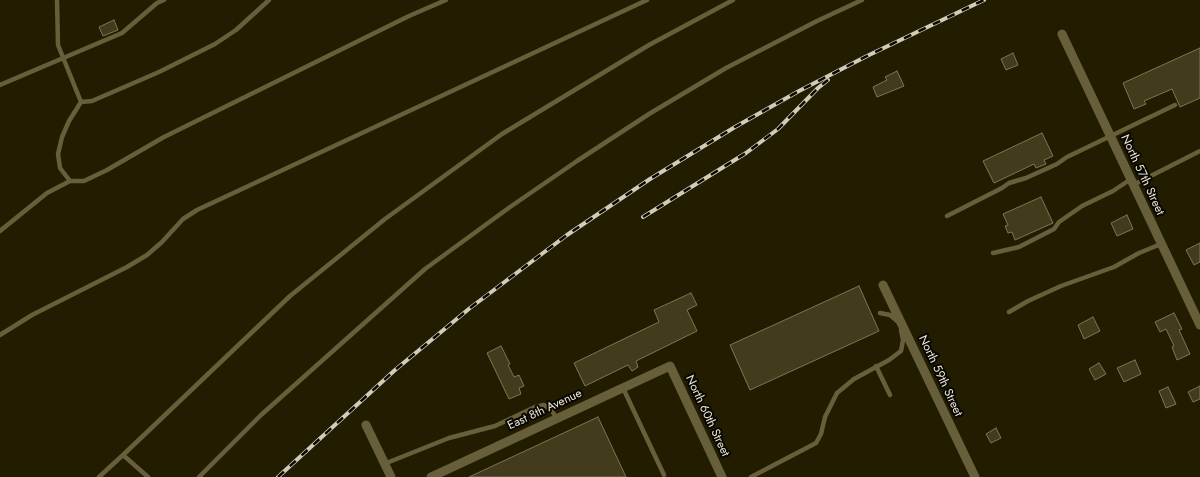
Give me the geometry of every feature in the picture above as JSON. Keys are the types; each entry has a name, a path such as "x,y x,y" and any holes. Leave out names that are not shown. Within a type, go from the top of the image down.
{"street":[{"name":"North 57th Street","path":"1062,34 1200,325"},
{"name":"North 59th Street","path":"883,285 975,477"},
{"name":"East 8th Avenue","path":"432,477 670,366"},
{"name":"North 60th Street","path":"670,366 722,477"},
{"path":"366,425 391,477"}],"lane":[{"path":"57,0 58,45 81,102"},
{"path":"0,85 122,33 164,0"},
{"path":"81,102 92,101 159,72 215,44 236,30 269,0"},
{"path":"0,231 47,193 70,181 84,181 95,176 164,137 409,16 446,0"},
{"path":"0,335 32,315 127,267 147,255 162,242 183,219 197,210 647,0"},
{"path":"99,477 290,296 385,219 502,134 649,45 733,0"},
{"path":"199,477 260,415 425,269 510,208 649,114 726,68 816,21 862,0"},
{"path":"70,181 60,168 58,154 62,137 69,121 81,102"},
{"path":"947,216 1009,183 1026,178 1057,164 1067,157 1175,105"},
{"path":"993,252 1019,247 1054,229 1059,222 1082,206 1200,151"},
{"path":"1009,312 1028,301 1061,286 1114,267 1139,253 1161,244"},
{"path":"751,477 816,443 821,434 824,417 838,393 854,379 889,360 901,351 903,340 897,321 890,315 883,312 880,313"},
{"path":"876,366 890,395"},
{"path":"623,388 664,475"},
{"path":"384,464 449,438 495,426 535,407 544,405 551,410 557,418"},
{"path":"123,455 148,477"}],"building":[{"path":"114,20 118,30 103,36 99,27"},
{"path":"1200,48 1200,98 1180,107 1172,89 1144,101 1146,104 1134,109 1123,83"},
{"path":"1013,53 1018,65 1006,70 1001,59"},
{"path":"897,71 904,86 877,97 873,87 887,80 885,77"},
{"path":"1042,133 1053,156 1044,160 1046,164 1036,168 1034,164 994,183 983,161"},
{"path":"1041,197 1053,223 1015,240 1012,232 1008,233 1005,226 1008,225 1003,214"},
{"path":"1127,215 1133,229 1117,236 1111,223"},
{"path":"1200,243 1200,262 1194,265 1186,250"},
{"path":"859,286 879,331 750,390 730,345"},
{"path":"691,293 697,305 687,310 697,331 636,361 638,367 632,371 628,365 585,386 574,363 659,322 654,310"},
{"path":"1174,313 1182,329 1179,330 1190,354 1177,360 1172,347 1174,346 1166,329 1160,332 1155,322"},
{"path":"1093,317 1100,331 1084,339 1078,325"},
{"path":"501,346 510,364 508,365 514,377 519,375 524,386 519,388 521,394 509,399 487,353"},
{"path":"1135,360 1141,374 1124,382 1117,368"},
{"path":"1099,363 1106,374 1095,380 1089,369"},
{"path":"1200,386 1200,399 1193,402 1188,392"},
{"path":"1168,387 1176,404 1166,408 1159,391"},
{"path":"598,417 626,477 469,477"},
{"path":"996,428 1001,438 991,443 986,434"}],"railway":[{"path":"278,477 395,370 470,308 567,235 650,179 735,127 799,91 867,56 984,0"},
{"path":"643,217 746,153 778,129 818,88 828,80"}]}
